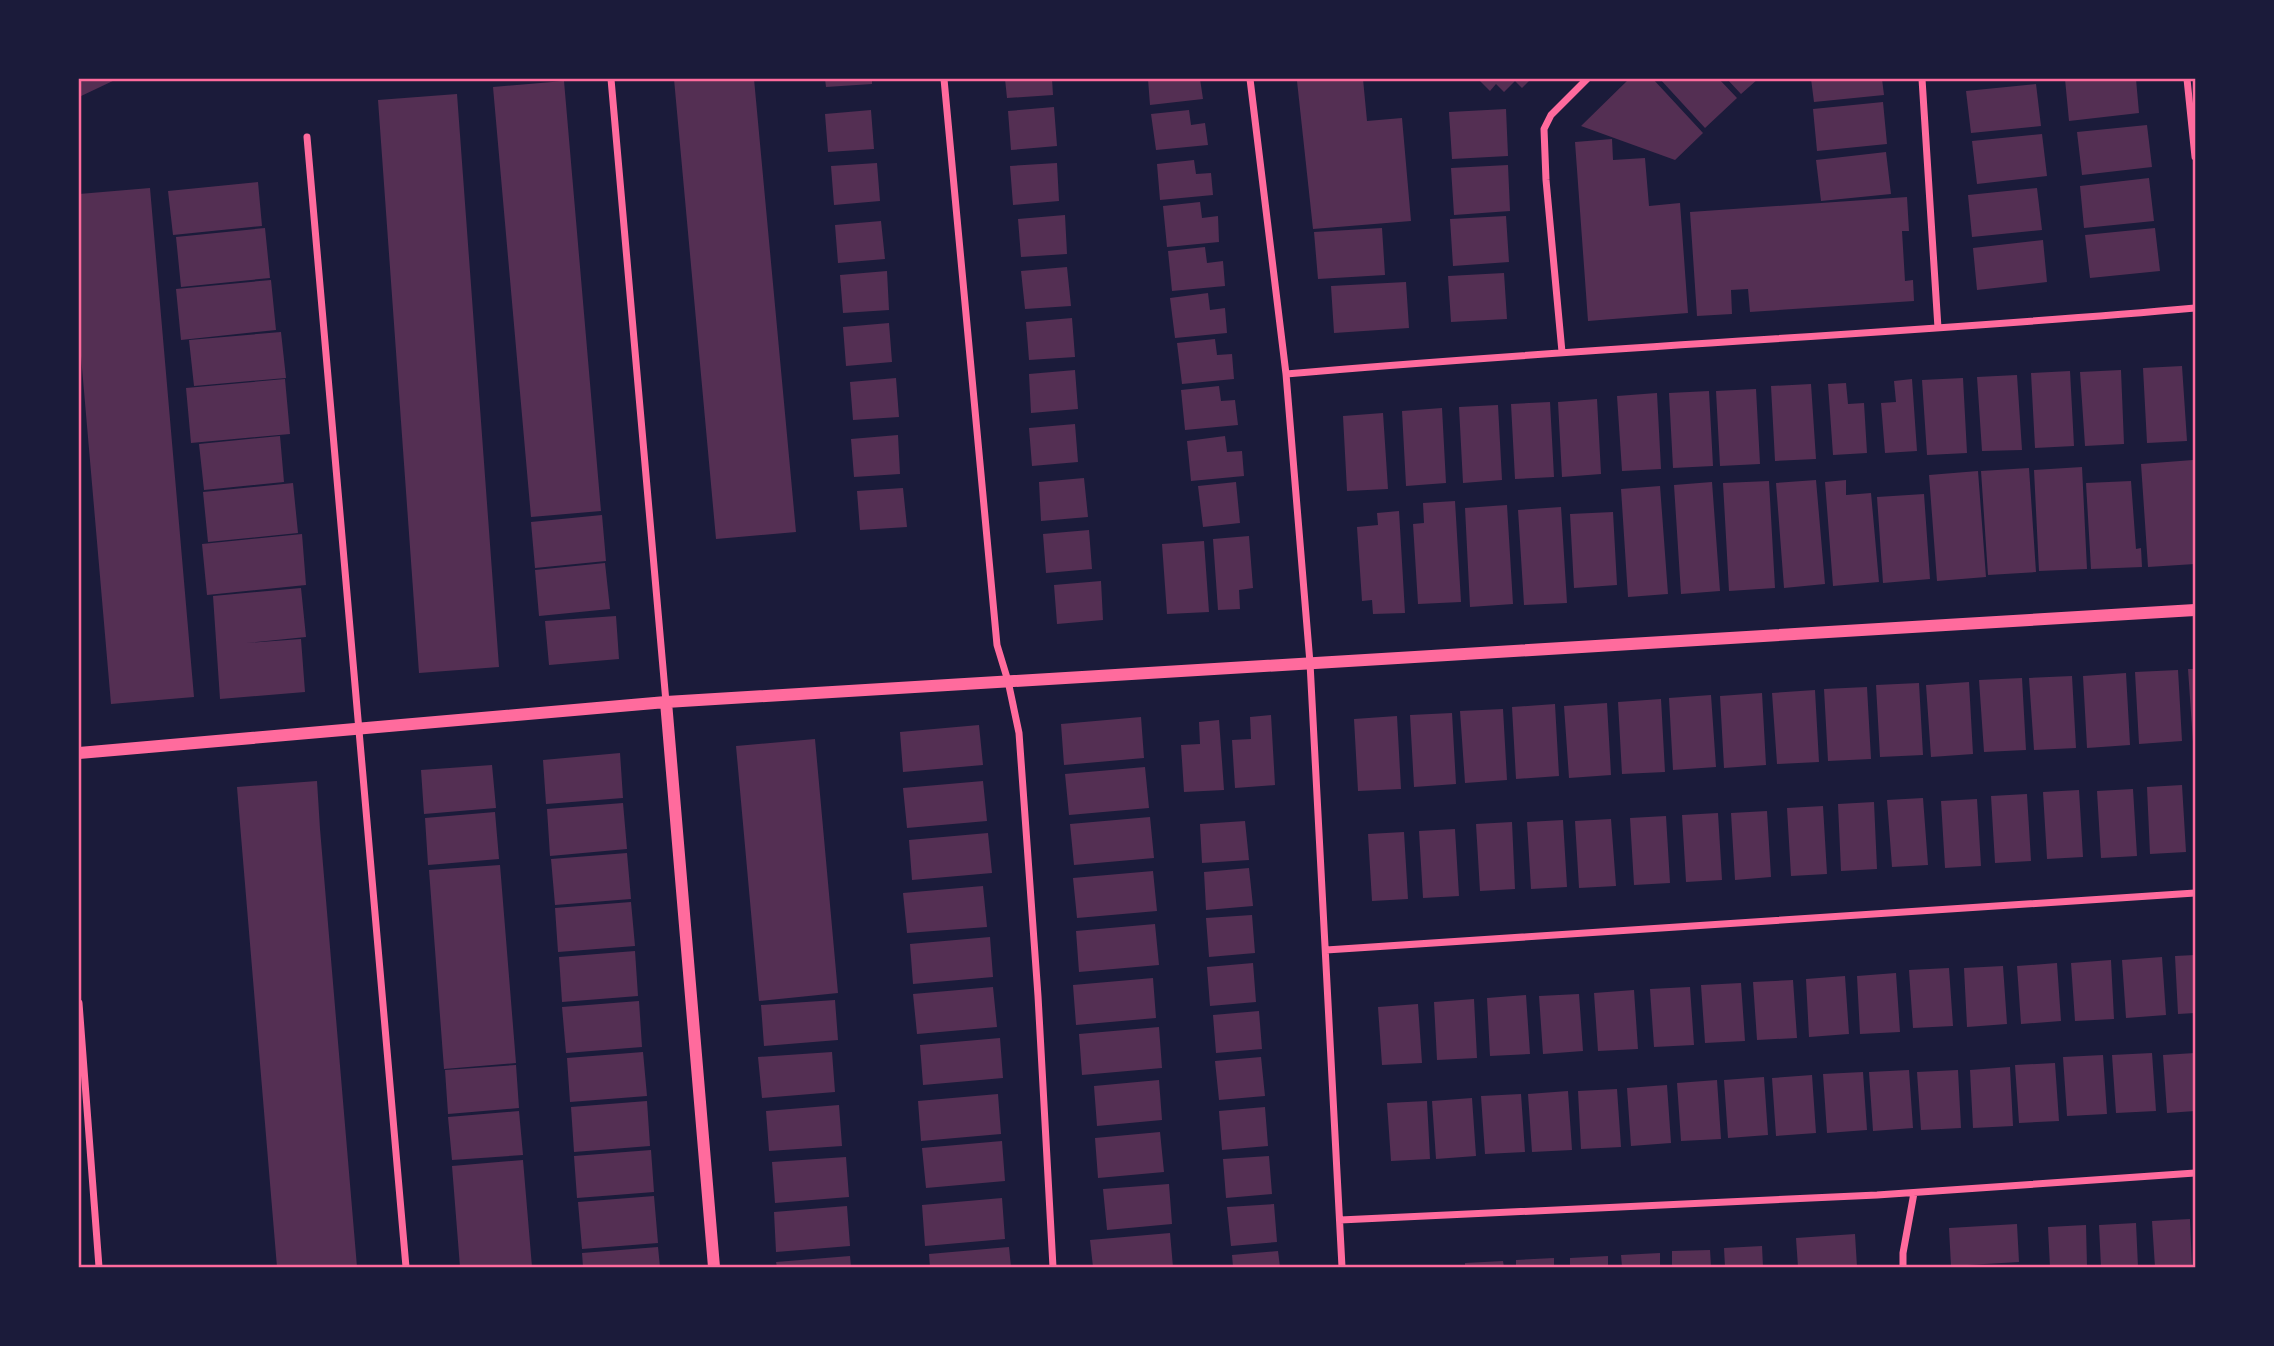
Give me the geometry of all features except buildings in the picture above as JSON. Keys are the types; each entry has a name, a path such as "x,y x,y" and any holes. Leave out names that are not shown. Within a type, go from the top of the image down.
{"street":[{"path":"611,79 714,1267"},
{"path":"944,79 997,645 1019,733 1038,996 1053,1267"},
{"path":"1250,79 1286,374 1310,663 1342,1267"},
{"path":"1562,352 1546,180 1544,128 1552,115 1587,79"},
{"path":"1922,79 1938,328"},
{"path":"2187,79 2195,158"},
{"path":"307,137 361,727 406,1267"},
{"path":"1286,374 2195,308"},
{"path":"79,753 666,702 2195,610"},
{"path":"1326,950 2195,893"},
{"path":"79,1003 99,1267"},
{"path":"1340,1220 1914,1193 2195,1173"},
{"path":"1903,1267 1914,1193"}]}
